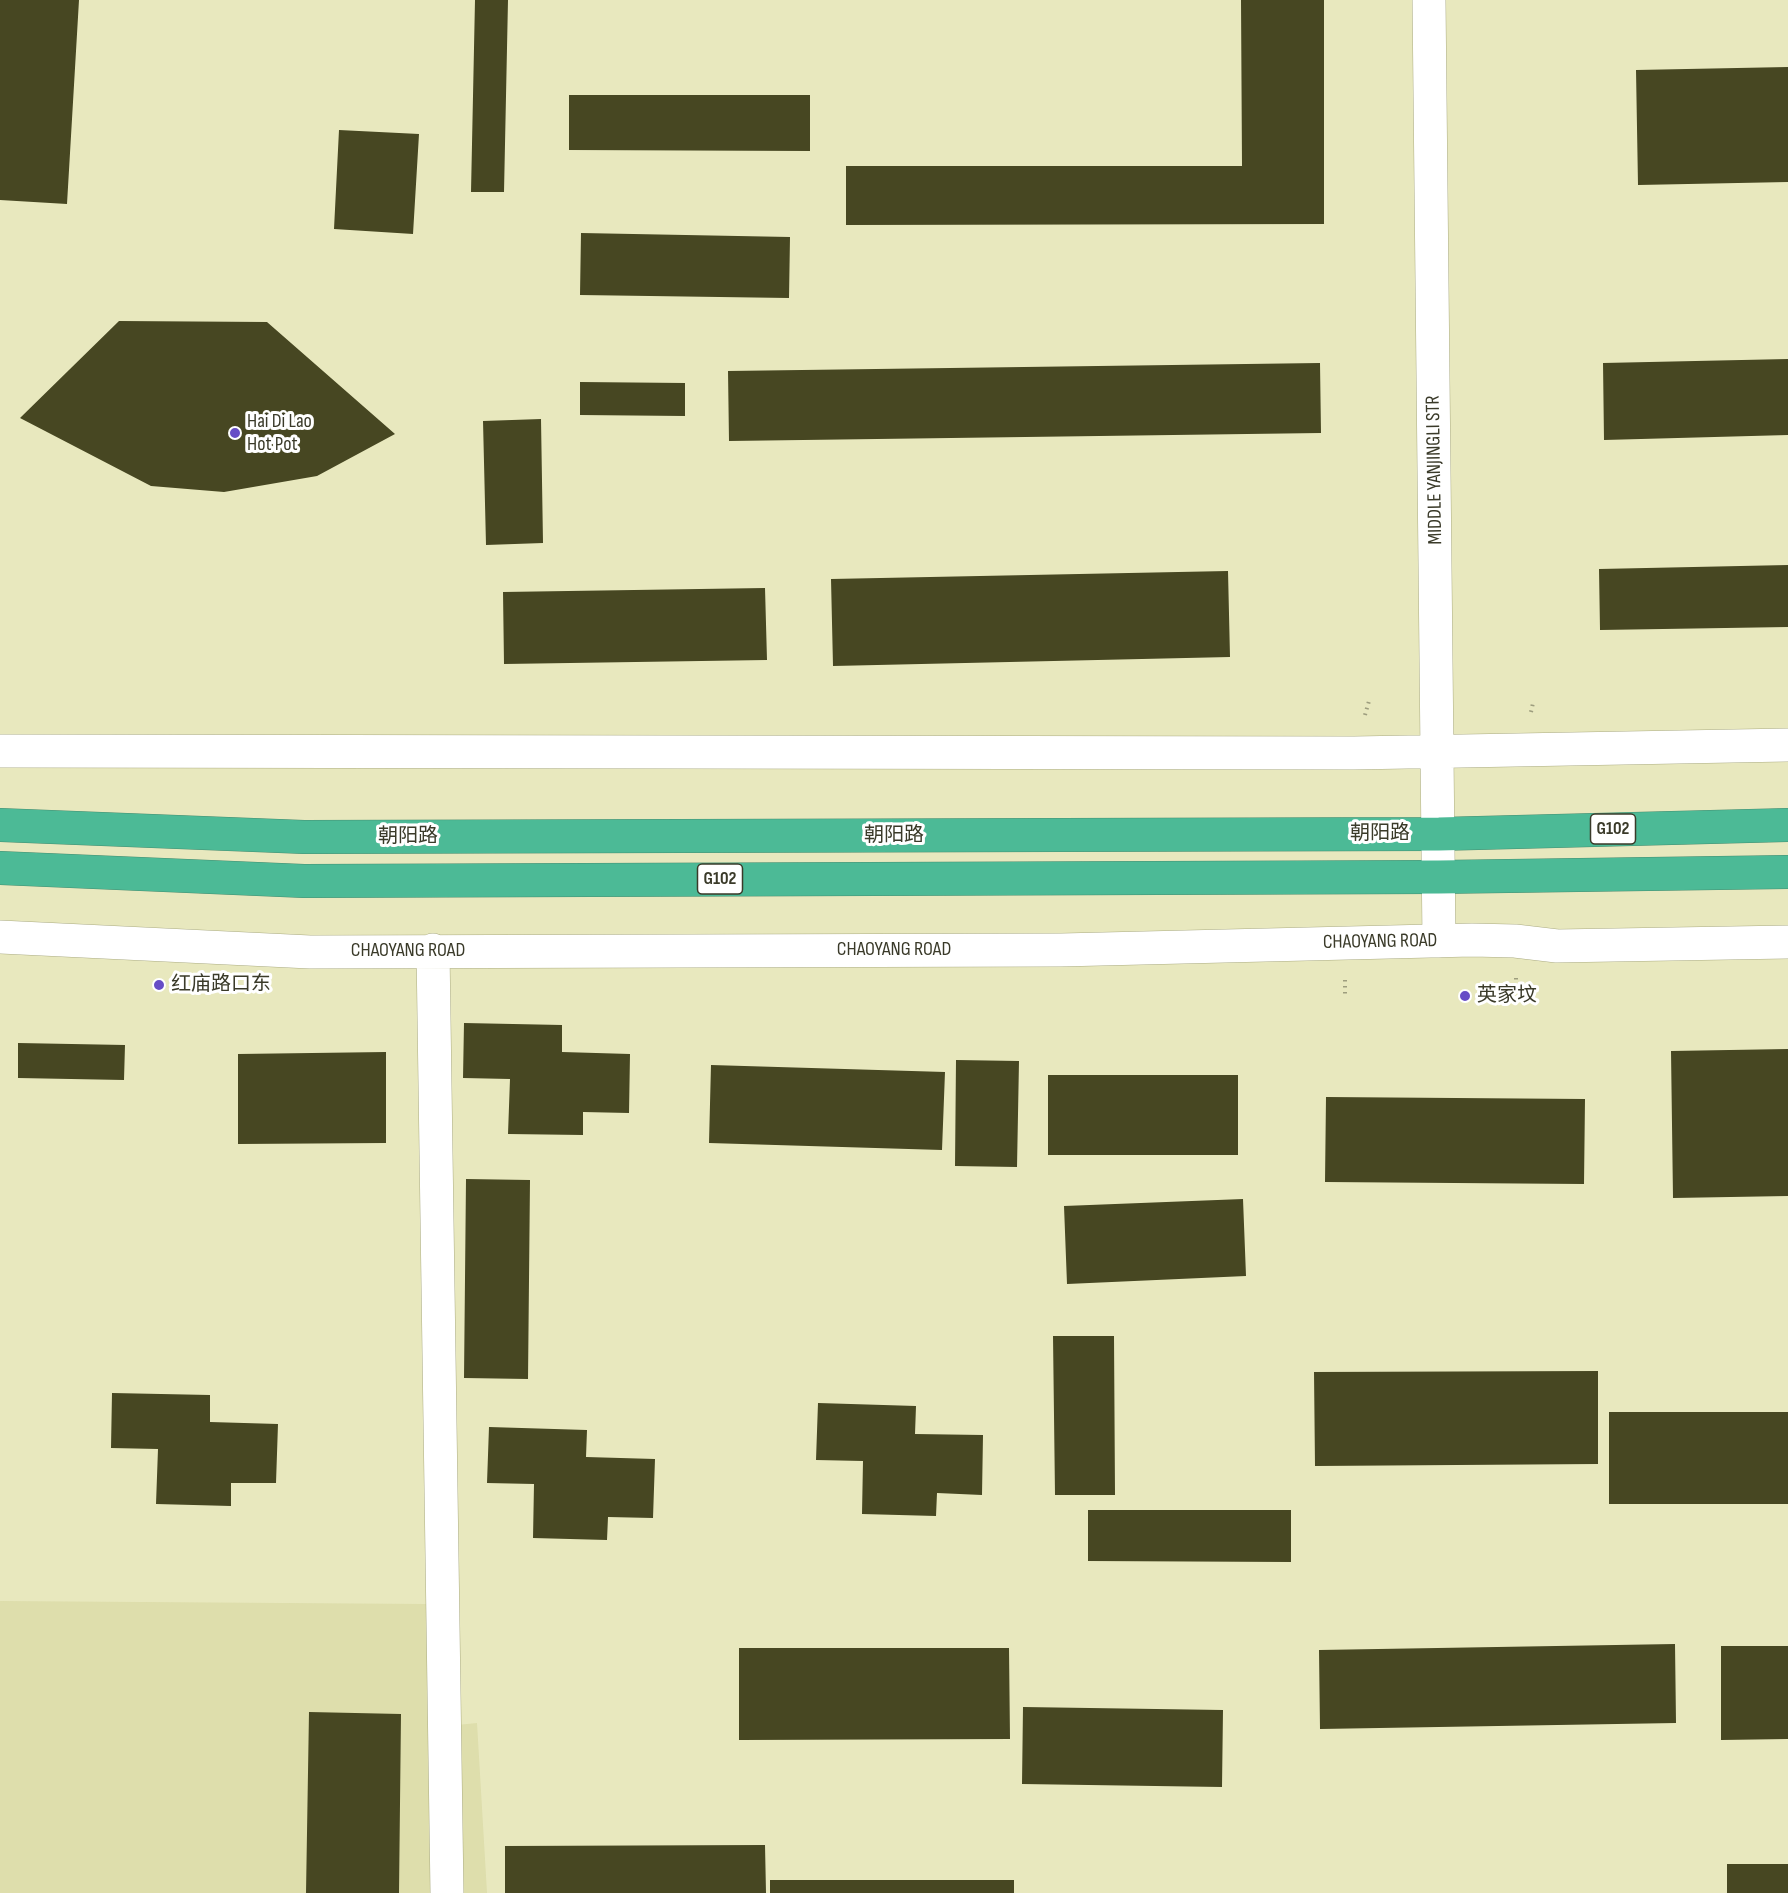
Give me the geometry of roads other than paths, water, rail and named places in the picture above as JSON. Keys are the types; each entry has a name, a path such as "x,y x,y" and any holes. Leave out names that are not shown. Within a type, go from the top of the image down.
{"highway":[{"name":"朝阳路","path":"0,825 304,837 1439,834 1788,825"},
{"name":"G102","path":"0,868 304,881 1439,877 1788,872"}],"street":[{"name":"MIDDLE YANJINGLI STR","path":"1430,0 1439,941"},
{"path":"0,751 1439,753 1788,745"},
{"name":"CHAOYANG ROAD","path":"0,937 310,952 1061,950 1439,941 1515,941 1557,946 1788,942"},
{"path":"433,950 447,1893"}],"place":[{"name":"Hai Di Lao Hot Pot","path":"235,433"},
{"name":"红庙路口东","path":"159,985"},
{"name":"英家坟","path":"1465,996"}]}
